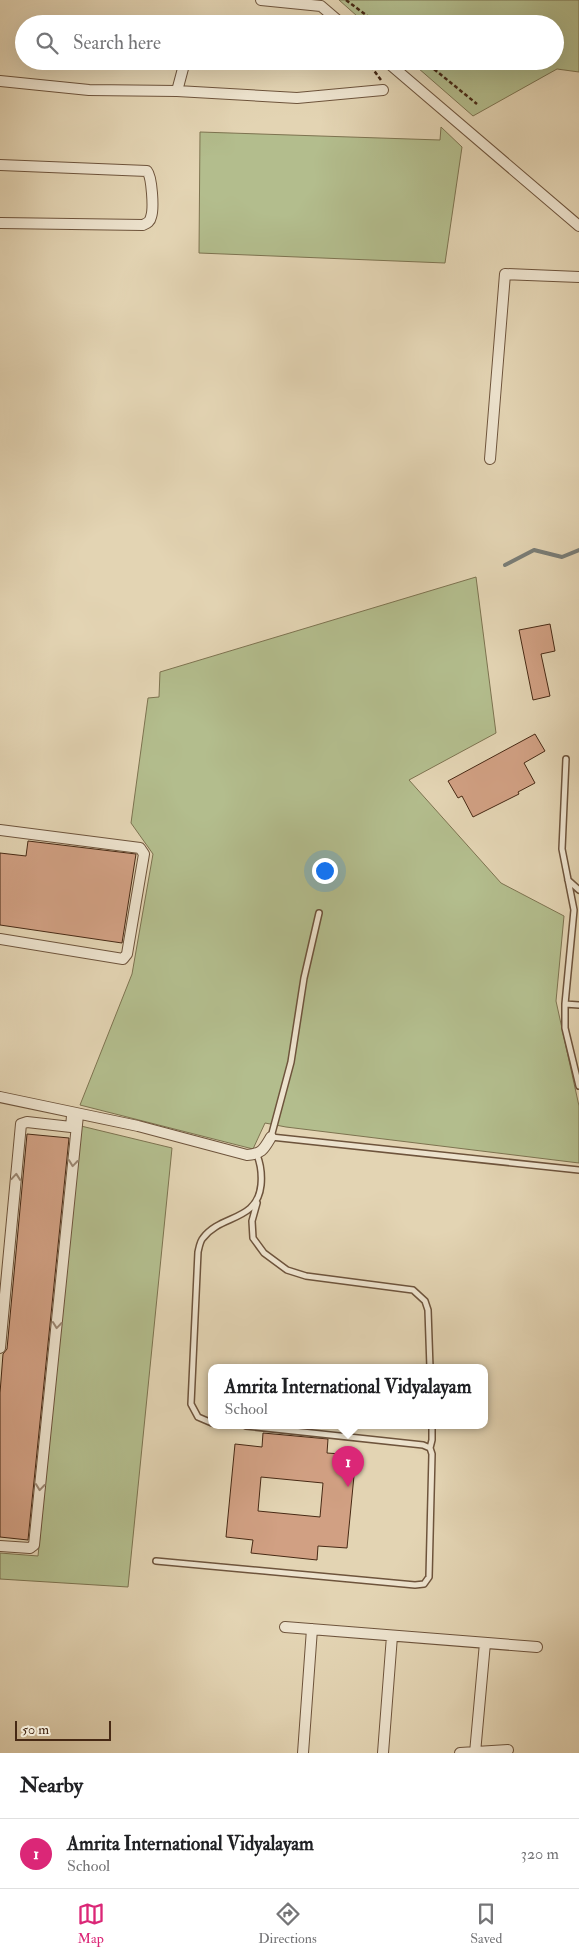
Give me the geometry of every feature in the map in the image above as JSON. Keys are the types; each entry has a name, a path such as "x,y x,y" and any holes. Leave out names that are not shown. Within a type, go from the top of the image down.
{"street":[{"path":"261,0 321,6 332,15"},
{"path":"177,92 183,70"},
{"path":"397,70 579,226"},
{"path":"0,81 89,90 298,98 383,90"},
{"path":"0,165 147,171 151,179 152,216 149,222 143,225 0,223"},
{"path":"490,459 505,274 579,277"},
{"path":"0,830 140,848 144,854 127,954 123,959 0,939"},
{"path":"0,1097 138,1126 247,1155 256,1155 265,1148 271,1137"},
{"path":"0,1546 30,1548 34,1545 75,1114"},
{"path":"0,1348 21,1124 27,1122 74,1127"},
{"path":"285,1627 537,1647"},
{"path":"303,1753 312,1629"},
{"path":"383,1753 392,1636"},
{"path":"476,1752 485,1643"},
{"path":"460,1753 508,1750"}],"lane":[{"path":"566,759 562,849 574,910 565,1004 565,1028 577,1069 579,1086"},
{"path":"567,880 579,890"},
{"path":"319,913 304,978 291,1062 271,1137 579,1170"},
{"path":"565,1004 579,1006"},
{"path":"256,1155 262,1174 260,1195 252,1221 253,1238 264,1253 287,1270 306,1276 413,1290 425,1302 428,1310 430,1364"},
{"path":"208,1422 198,1417 190,1404 198,1252 202,1238 215,1228 237,1218 253,1207 260,1195"},
{"path":"274,1429 423,1445 430,1448"},
{"path":"156,1561 415,1585 424,1584 429,1577 432,1454 430,1448 432,1429"}],"path":[{"path":"346,0 366,15"},
{"path":"374,70 384,84 383,90"},
{"path":"435,70 477,104"}],"green space":[{"path":"339,0 579,0 579,72 564,70 564,15 356,15"},
{"path":"420,70 555,70 473,116"},
{"path":"441,127 462,147 445,263 199,253 200,132 440,140"},
{"path":"476,577 496,733 409,780 501,883 564,916 556,1001 579,1106 579,1163 265,1123 253,1149 80,1105 132,974 153,854 131,823 148,698 159,697 160,672"},
{"path":"81,1126 172,1148 128,1587 0,1579 0,1553 38,1556"}],"building":[{"path":"550,624 555,651 541,654 550,696 533,700 519,630"},
{"path":"535,734 545,751 524,763 535,783 518,792 519,794 473,817 462,796 458,798 448,781"},
{"path":"28,841 136,854 122,943 0,925 0,853 26,856"},
{"path":"27,1134 69,1138 28,1540 0,1537 0,1393 3,1354 7,1349"},
{"path":"263,1433 328,1439 327,1453 356,1455 347,1548 318,1546 317,1560 251,1553 253,1540 226,1537 235,1444 262,1447","holes":["261,1477 323,1483 320,1517 258,1511"]}],"waterway":[{"path":"505,565 534,550 562,557 579,550"}],"place":[{"name":"Amrita International Vidyalayam","path":"348,1487"}]}
